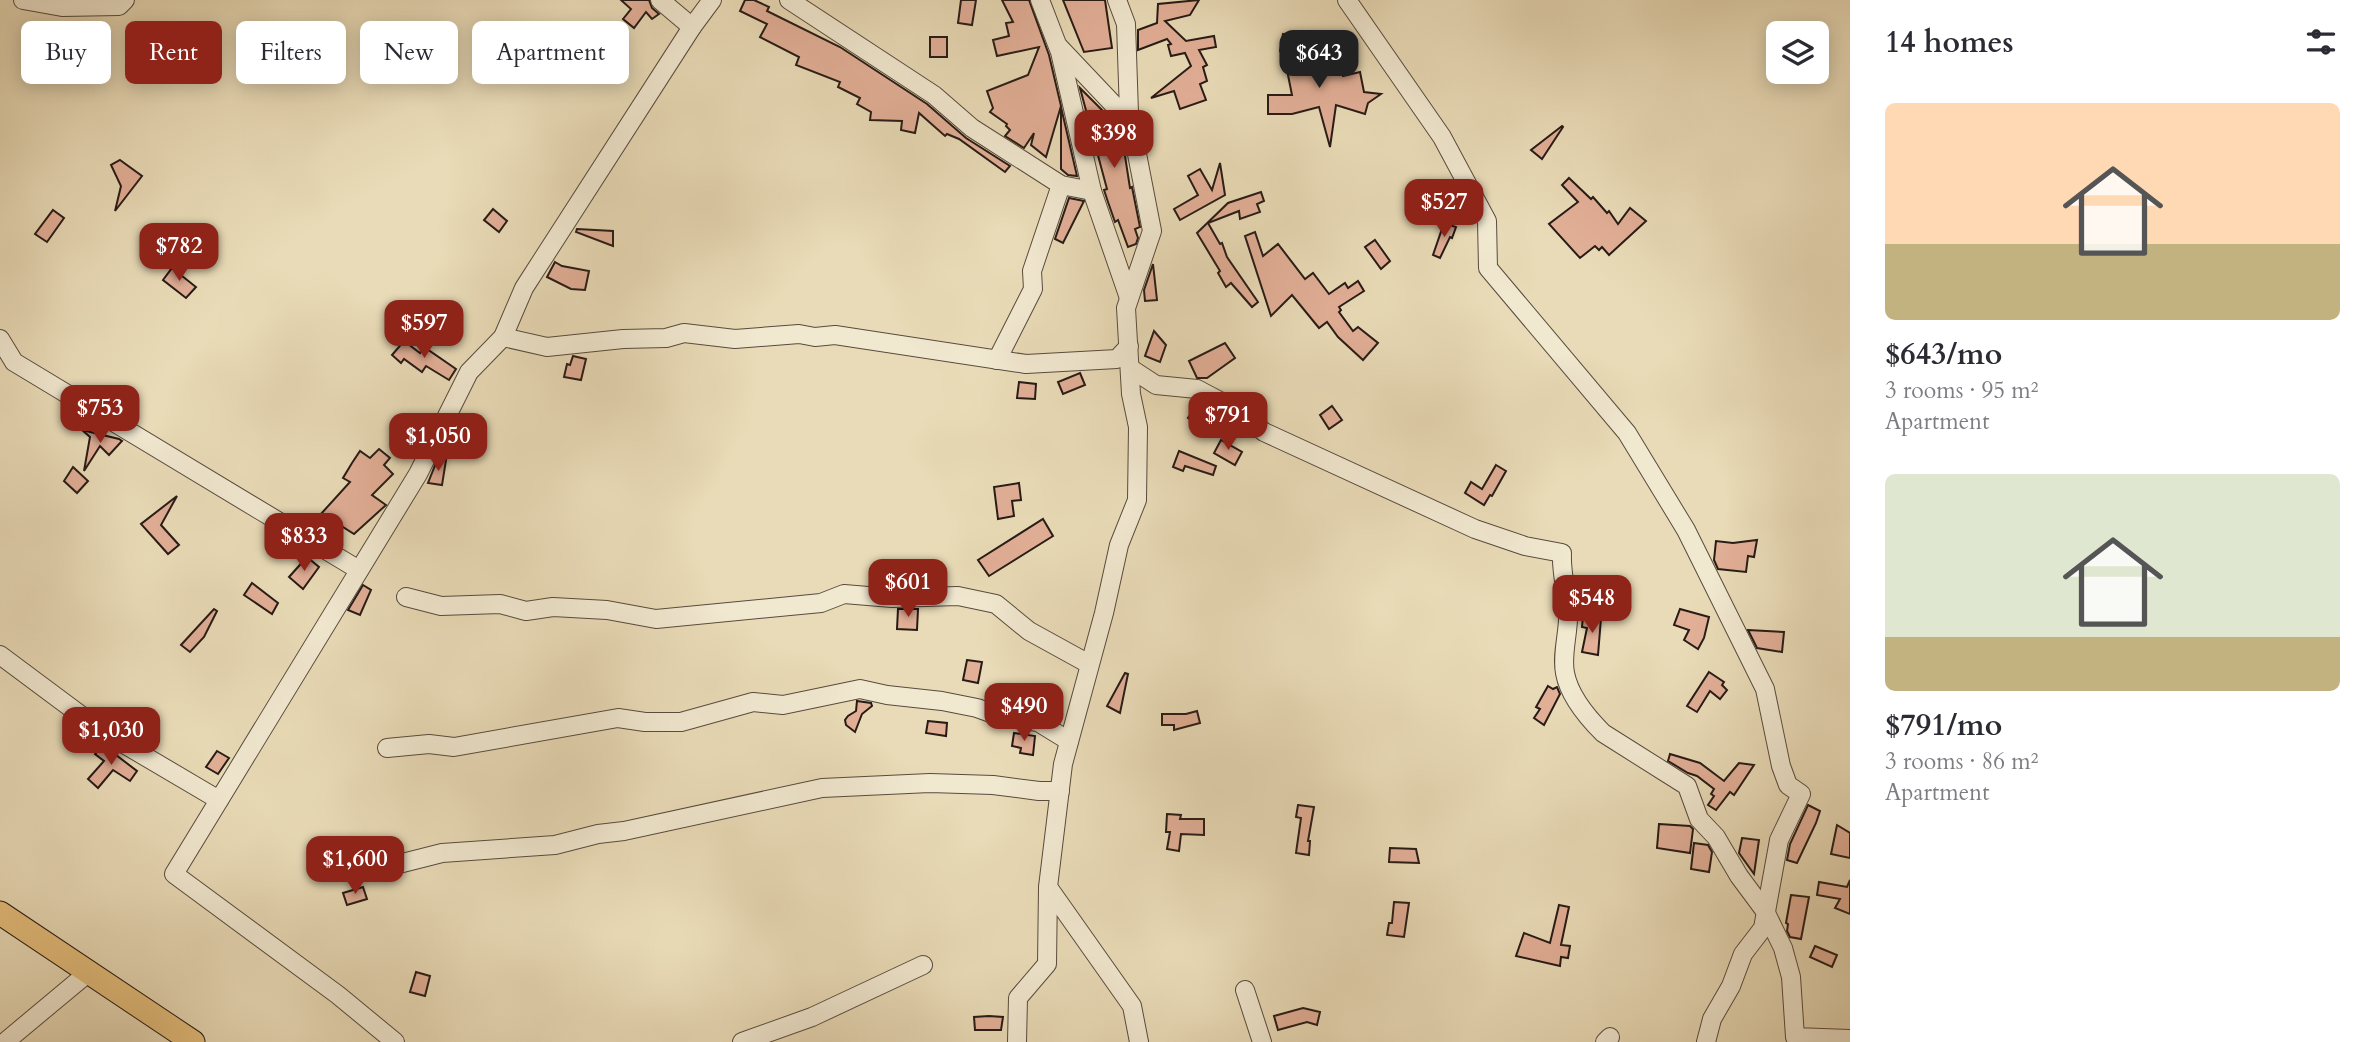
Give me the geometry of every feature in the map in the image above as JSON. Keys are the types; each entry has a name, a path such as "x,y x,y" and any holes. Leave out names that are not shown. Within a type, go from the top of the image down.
{"main road":[{"path":"0,913 194,1042"}],"street":[{"path":"23,0 62,8 119,6 125,0"},
{"path":"660,0 692,27"},
{"path":"395,1042 338,995 174,874 418,474 469,372 503,337 524,288 712,0"},
{"path":"789,0 934,95 972,128 1061,185 1092,191"},
{"path":"1040,0 1058,45 1092,191 1129,298"},
{"path":"1017,1042 1018,998 1046,964 1048,887 1069,741 1104,613 1119,545 1138,500 1138,427 1131,394 1126,308 1152,232 1131,123 1126,24 1116,0"},
{"path":"1347,0 1442,137 1487,221 1488,268 1627,433 1686,530 1765,689 1781,766 1788,785 1801,794 1779,840 1763,928 1743,954 1731,986 1712,1019 1706,1042"},
{"path":"1058,45 1131,123"},
{"path":"997,360 1033,289 1032,271 1061,185"},
{"path":"503,337 547,347 623,339 666,338 684,333 735,339 799,334 815,337 835,335 1026,364 1116,359 1129,345"},
{"path":"0,339 14,362 359,570"},
{"path":"1130,368 1156,385 1197,389 1233,408 1264,432 1475,529 1525,545 1562,553 1561,569 1568,610 1565,673 1573,693 1592,722 1603,733 1687,786 1699,819 1716,837 1739,876 1765,911 1783,948 1791,977 1795,1037 1850,1039"},
{"path":"406,597 441,606 500,604 526,611 553,607 607,610 656,619 821,603 844,594 892,598 958,596 996,604 1029,631 1089,664"},
{"path":"0,655 102,731 219,800"},
{"path":"387,748 429,744 454,747 618,718 645,722 681,722 753,702 783,705 860,689 942,701 977,708 1002,717 1038,722 1069,741"},
{"path":"371,871 442,853 555,845 822,788 930,783 993,785 1060,792"},
{"path":"1048,887 1132,1006 1139,1042"},
{"path":"742,1042 812,1017 923,965"},
{"path":"5,1042 89,972"},
{"path":"1245,990 1254,1040"}],"building":[{"path":"621,0 649,0 652,8 659,14 652,19 646,12 634,28 629,21 623,19 631,9"},
{"path":"745,0 754,0 769,7 767,11 840,47 927,104 966,138 1010,166 1005,172 959,139 947,134 945,136 919,113 915,133 901,130 902,121 870,120 871,112 857,104 860,98 838,87 840,82 796,65 799,57 760,37 767,24 740,11"},
{"path":"961,0 976,0 972,25 958,23"},
{"path":"1002,0 1029,0 1049,55 1061,106 1046,157 1031,145 1034,133 1024,148 1005,136 1010,130 1007,124 990,112 993,108 987,91 1028,75 1039,47 997,56 993,40 1009,36 1006,23 1013,22"},
{"path":"1063,0 1105,0 1112,48 1084,52"},
{"path":"1199,0 1190,15 1165,21 1186,41 1214,36 1216,47 1199,50 1207,65 1203,67 1207,81 1200,84 1206,100 1180,109 1174,91 1151,98 1191,66 1185,53 1171,56 1168,45 1171,44 1167,39 1138,50 1138,30 1157,23 1158,4"},
{"path":"1283,34 1293,37 1298,66 1316,67 1338,60 1343,76 1360,72 1364,92 1381,94 1368,103 1365,114 1336,105 1330,147 1319,107 1292,114 1268,114 1268,95 1292,95 1286,65 1297,66 1280,51"},
{"path":"930,37 947,37 947,57 930,57"},
{"path":"1080,88 1108,116 1112,130 1118,127 1122,137 1130,188 1132,187 1140,227 1135,229 1138,238 1136,244 1128,247 1118,220 1115,222 1104,190 1107,189"},
{"path":"1061,107 1077,176 1068,175 1061,169"},
{"path":"1562,126 1542,159 1531,150"},
{"path":"120,160 142,176 115,211 121,186 111,165"},
{"path":"1220,163 1225,195 1180,220 1174,209 1198,195 1188,176 1200,169 1212,190"},
{"path":"1569,178 1591,199 1593,197 1607,213 1609,211 1618,224 1630,208 1646,221 1609,255 1602,247 1599,250 1595,246 1580,258 1549,224 1578,202 1562,185"},
{"path":"1261,192 1264,201 1257,204 1260,212 1240,219 1239,211 1208,223 1220,244 1222,243 1227,257 1258,302 1252,307 1231,283 1226,287 1218,273 1220,271 1197,233 1228,203"},
{"path":"1069,198 1084,201 1063,243 1055,239"},
{"path":"493,209 507,221 499,232 484,220"},
{"path":"53,210 64,218 47,242 35,234"},
{"path":"1444,223 1456,227 1440,258 1433,255"},
{"path":"577,229 613,231 613,246 576,232"},
{"path":"1255,232 1263,256 1278,244 1305,279 1313,273 1329,294 1345,283 1348,288 1358,281 1364,291 1339,307 1339,312 1353,331 1358,327 1378,343 1363,360 1338,337 1327,322 1319,328 1292,295 1271,316 1245,236"},
{"path":"1375,240 1390,261 1381,269 1365,247"},
{"path":"555,262 589,271 585,290 571,289 547,277"},
{"path":"1153,264 1157,300 1145,301 1144,290"},
{"path":"172,268 196,287 186,298 163,280"},
{"path":"1154,331 1166,345 1160,362 1145,356"},
{"path":"404,341 420,353 424,347 456,369 449,380 426,366 422,372 404,359 401,363 392,355"},
{"path":"1225,343 1235,358 1207,378 1197,378 1189,361"},
{"path":"573,356 586,359 581,380 564,377 567,364 570,365"},
{"path":"1080,373 1085,385 1063,394 1058,382"},
{"path":"1019,382 1036,384 1035,399 1017,398"},
{"path":"1198,402 1224,416 1212,434 1188,418"},
{"path":"1332,406 1342,420 1329,429 1320,415"},
{"path":"82,430 122,441 109,455 100,446 84,471 90,437"},
{"path":"1221,440 1242,452 1235,465 1214,453"},
{"path":"379,449 390,458 384,465 393,474 372,495 386,505 354,534 335,522 331,525 320,515 350,482 343,478 352,463 360,451 370,458"},
{"path":"1179,451 1216,466 1213,475 1185,466 1183,471 1173,467"},
{"path":"438,458 446,460 442,485 428,483"},
{"path":"1496,465 1506,471 1484,505 1465,493 1471,482 1482,489"},
{"path":"73,467 88,481 77,493 64,481"},
{"path":"1019,483 1021,500 1012,501 1014,516 998,519 994,487"},
{"path":"177,496 161,525 179,545 168,554 141,524"},
{"path":"1043,519 1053,536 989,576 978,560"},
{"path":"1757,540 1754,557 1748,556 1746,572 1718,569 1714,560 1716,541 1733,543"},
{"path":"307,557 319,567 303,589 289,577"},
{"path":"252,583 278,603 272,614 244,595"},
{"path":"363,585 371,590 360,615 348,610"},
{"path":"214,609 217,611 204,637 190,652 181,645"},
{"path":"898,609 918,609 917,630 897,629"},
{"path":"1680,609 1709,617 1698,649 1684,640 1689,630 1674,625"},
{"path":"1583,616 1601,618 1598,655 1582,652 1587,628 1582,627"},
{"path":"1748,630 1784,632 1782,652 1757,648"},
{"path":"967,660 982,662 978,683 963,680"},
{"path":"1709,672 1724,682 1722,685 1727,690 1720,699 1710,691 1697,712 1687,706"},
{"path":"1125,673 1128,674 1120,713 1107,706"},
{"path":"1548,686 1553,689 1557,687 1560,694 1544,725 1534,718 1540,709 1536,707"},
{"path":"857,701 871,703 872,706 862,714 855,732 846,725 845,720 856,711"},
{"path":"1197,711 1200,723 1174,730 1174,725 1162,725 1162,714"},
{"path":"928,721 947,723 946,736 926,733"},
{"path":"1014,733 1035,736 1033,755 1020,753 1021,748 1012,746"},
{"path":"103,745 137,771 130,781 113,770 98,788 88,779 104,761 95,754"},
{"path":"217,751 229,758 218,774 206,767"},
{"path":"1670,754 1700,763 1724,781 1739,763 1754,765 1734,795 1730,792 1716,810 1708,805 1714,796 1711,794 1714,789 1697,776 1668,761"},
{"path":"1298,805 1314,807 1308,841 1309,855 1296,853 1301,818 1296,817"},
{"path":"1808,805 1820,811 1797,863 1787,860 1790,844"},
{"path":"1167,814 1181,815 1180,819 1204,819 1204,835 1181,834 1179,851 1167,849 1170,832 1166,832"},
{"path":"1659,824 1690,826 1693,829 1690,853 1657,848"},
{"path":"1837,825 1850,833 1850,858 1831,854"},
{"path":"1742,838 1759,840 1754,874 1739,853"},
{"path":"1694,843 1708,845 1712,852 1709,872 1691,869"},
{"path":"1390,848 1416,849 1419,863 1389,862"},
{"path":"1850,880 1850,914 1835,908 1840,899 1817,895 1819,882 1847,887"},
{"path":"363,887 367,899 347,905 343,893"},
{"path":"1791,895 1809,897 1801,939 1790,937 1787,931"},
{"path":"1394,902 1409,903 1404,937 1387,935 1389,923 1392,923"},
{"path":"1559,905 1569,907 1561,945 1570,946 1568,958 1561,957 1560,966 1516,956 1524,933 1550,943"},
{"path":"1815,946 1837,955 1832,967 1810,957"},
{"path":"416,972 430,976 425,996 410,992"},
{"path":"1303,1008 1320,1012 1317,1025 1307,1022 1278,1030 1274,1016"},
{"path":"974,1017 1003,1017 1001,1030 975,1030"}]}
